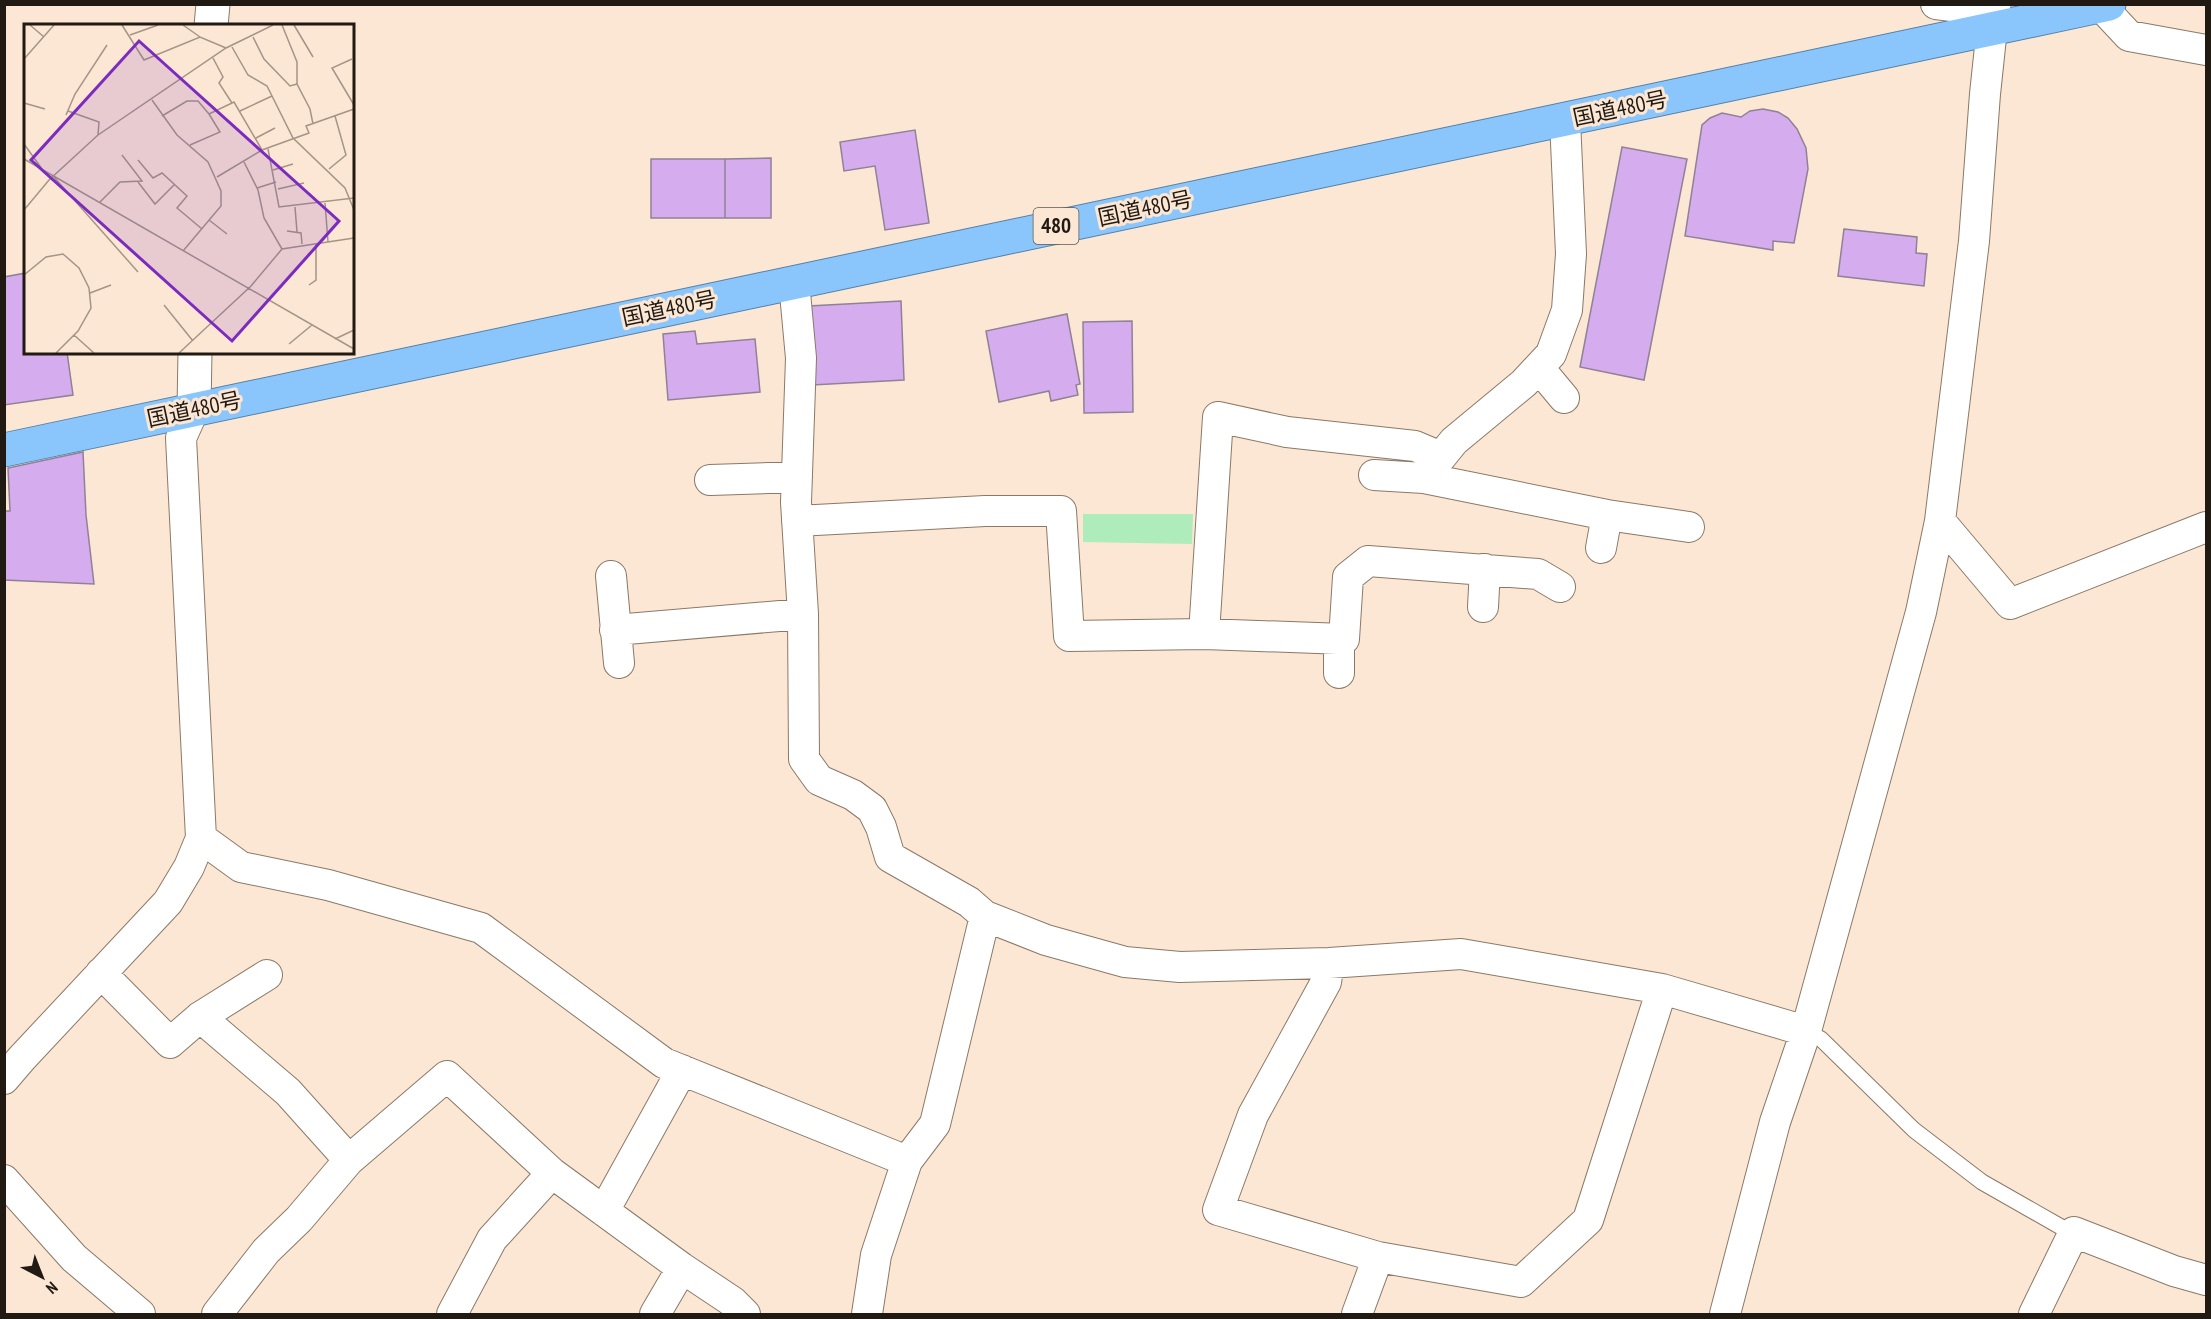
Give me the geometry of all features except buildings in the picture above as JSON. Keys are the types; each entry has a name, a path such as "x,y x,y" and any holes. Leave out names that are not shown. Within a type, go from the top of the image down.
{"highway":[{"name":"国道480号","path":"4,450 1565,120 1993,16 2105,5"}],"street":[{"path":"211,24 213,4"},
{"path":"1725,1314 1775,1122 1806,1031 1921,612 1940,521 1974,241 1993,16 1936,4"},
{"path":"2105,5 2129,36 2206,50"},
{"path":"1433,467 1454,441 1524,383 1551,354 1567,310 1571,254 1565,120"},
{"path":"794,282 801,358 797,521 803,614 804,759 819,780 853,795 872,809 881,827 890,857 969,902 985,916 1046,940 1125,962 1180,967 1329,963 1461,954 1662,989 1806,1031"},
{"path":"10,1058 101,973 168,902 189,867 201,838 181,438 194,409 195,354"},
{"path":"1539,368 1564,398"},
{"path":"1204,634 1218,417 1287,432 1415,446 1433,467"},
{"path":"1374,475 1433,467 1607,515 1689,527"},
{"path":"710,480 797,477"},
{"path":"797,521 985,511 1061,511 1069,636 1204,634 1344,639 1348,577 1368,561 1538,574 1560,586"},
{"path":"1601,548 1607,515"},
{"path":"1940,521 2010,604 2206,527"},
{"path":"1483,607 1485,569"},
{"path":"610,576 619,663"},
{"path":"615,630 803,614"},
{"path":"1339,639 1339,673"},
{"path":"201,838 241,867 328,885 481,928 664,1063 907,1161"},
{"path":"867,1314 876,1256 907,1161 935,1124 985,916"},
{"path":"1329,963 1326,982 1253,1115 1218,1210 1378,1257 1521,1282 1588,1220 1662,989"},
{"path":"101,973 170,1043 200,1017 267,975"},
{"path":"200,1017 288,1092 349,1160"},
{"path":"604,1211 682,1070"},
{"path":"217,1314 266,1251 299,1219 349,1160 447,1076 552,1173 682,1268 733,1302 745,1314"},
{"path":"452,1314 492,1239 552,1173"},
{"path":"4,1180 74,1258 140,1314"},
{"path":"2034,1314 2074,1232 2206,1280"},
{"path":"1357,1314 1378,1257"},
{"path":"655,1314 682,1268"}],"lane":[{"path":"1806,1031 1821,1039 1914,1130 1982,1182 2061,1227 2074,1232"}],"green space":[{"path":"1083,514 1193,514 1192,544 1083,542"}]}
